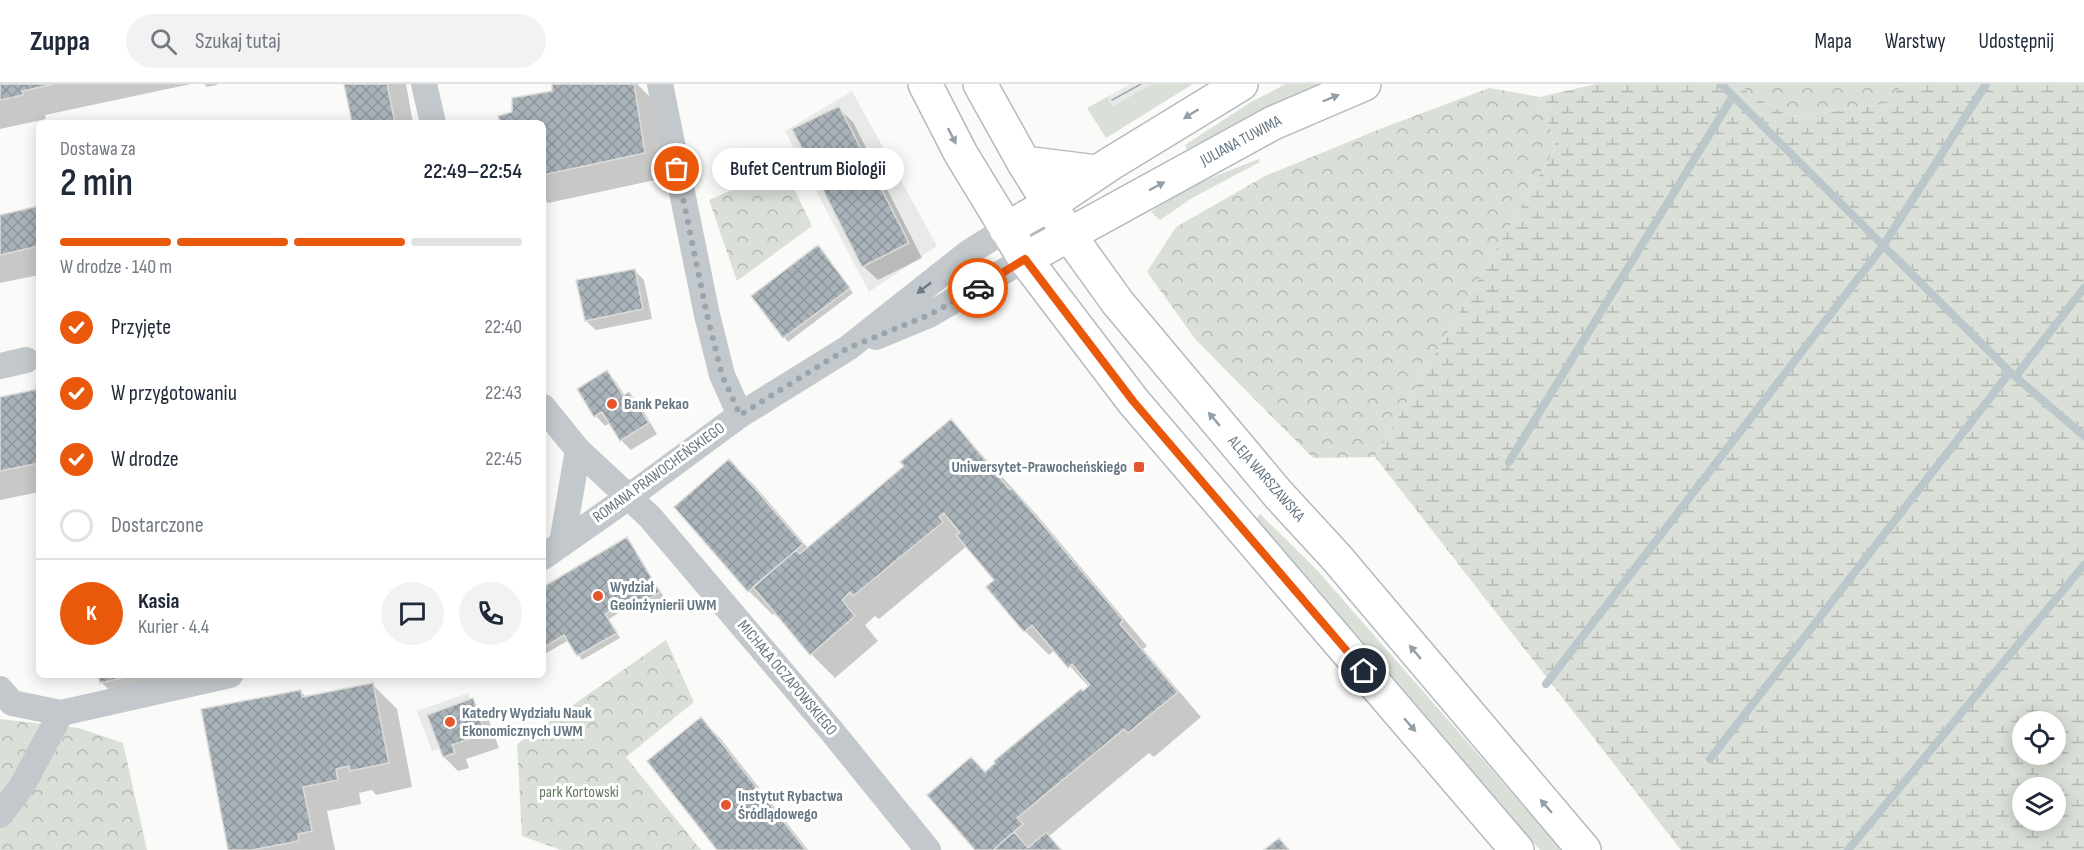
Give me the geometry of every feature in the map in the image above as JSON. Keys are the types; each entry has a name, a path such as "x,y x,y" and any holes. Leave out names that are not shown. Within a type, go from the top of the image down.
{"main road":[{"path":"925,84 961,154 1025,259 1133,401 1518,850"},
{"name":"ALEJA WARSZAWSKA","path":"981,84 1024,163 1069,234 1118,303 1203,406 1278,494 1336,557 1584,850"},
{"path":"1006,229 1050,204 1097,172 1241,84"},
{"name":"JULIANA TUWIMA","path":"1025,259 1274,123 1364,84"},
{"path":"1024,163 1097,172"},
{"path":"1094,271 1121,206"}],"street":[{"path":"424,84 432,120"},
{"path":"660,84 707,315 722,375 740,415"},
{"name":"ROMANA PRAWOCHEŃSKIEGO","path":"552,550 740,415 848,348 968,253 1006,229"},
{"name":"ROMANA PRAWOCHEŃSKIEGO","path":"848,348 929,315 1025,259"},
{"path":"0,366 26,360"},
{"name":"MICHAŁA OCZAPOWSKIEGO","path":"546,411 578,450 650,517 830,729 928,850"},
{"name":"ROMANA PRAWOCHEŃSKIEGO","path":"552,550 578,450"},
{"path":"0,689 12,703 61,713 217,678"},
{"path":"0,815 22,786 61,713"}],"shaded area":[{"path":"1130,84 1152,84 1113,106 1107,97"},
{"path":"852,91 937,246 869,292 785,131"},
{"name":"Katedry Wydziału Nauk Ekonomicznych UWM","path":"468,693 482,733 432,751 417,711"}],"green space":[{"path":"1152,84 1193,84 1106,138 1087,108 1107,97 1113,106"},
{"path":"1286,84 1321,84 1187,149 1185,145 1251,102"},
{"path":"1596,84 1740,84 1749,94 1792,117 1885,104 1903,84 2084,84 2084,850 1681,850 1375,457 1556,147 1540,97"},
{"path":"1740,84 1903,84 1885,104 1792,117 1749,94"},
{"path":"1489,88 1540,97 1556,147 1375,457 1313,458 1196,340 1147,272 1176,227 1265,176"},
{"path":"1259,159 1260,162 1192,198 1160,220 1151,212 1190,188"},
{"path":"784,168 812,226 737,281 709,200"},
{"path":"1260,514 1316,569 1562,850 1540,850 1256,520"},
{"name":"park Kortowski","path":"666,640 694,702 626,757 701,850 561,850 522,836 517,744"},
{"path":"0,719 79,728 123,743 147,850 0,850"}],"building":[{"path":"0,84 54,84 22,91 23,95 0,100"},
{"path":"344,84 387,84 394,120 351,120"},
{"path":"552,84 634,84 645,153 546,174 546,120 499,120 498,116 512,112 512,98 552,91"},
{"path":"839,106 909,243 862,267 792,129"},
{"path":"36,207 36,247 0,255 0,215"},
{"path":"818,245 850,288 783,338 751,296"},
{"path":"635,269 643,309 585,321 576,280"},
{"name":"Bank Pekao","path":"607,370 623,396 629,392 649,423 620,441 602,412 594,417 577,389"},
{"path":"36,390 36,464 0,471 0,397"},
{"path":"951,419 1123,620 1120,624 1178,692 1128,733 1124,729 1017,818 1023,824 993,850 975,850 927,795 971,757 985,772 995,763 994,761 1081,689 1083,691 1090,685 1072,664 1068,668 1032,625 1024,632 986,587 994,580 956,535 960,533 944,513 939,517 943,522 853,596 850,592 842,600 855,616 810,655 753,587 796,550 800,554 904,466 900,462"},
{"path":"729,459 803,544 748,592 674,507"},
{"name":"Wydział Geoinżynierii UWM","path":"627,537 660,592 634,608 629,600 605,614 617,633 577,656 564,635 546,646 546,585"},
{"path":"99,678 121,678 100,683"},
{"path":"373,683 389,763 350,771 349,766 336,769 338,780 303,787 312,831 298,834 299,841 252,850 228,850 201,709 301,690 302,697"},
{"name":"Katedry Wydziału Nauk Ekonomicznych UWM","path":"473,698 485,733 452,745 455,753 443,757 427,715"},
{"name":"Instytut Rybactwa Śródlądowego","path":"701,717 806,850 717,850 647,761"},
{"path":"1014,832 1028,848 1046,832 1061,850 993,850"},
{"path":"1279,838 1289,850 1264,850"}],"waterway":[{"path":"1721,84 2010,372 2084,436"},
{"path":"1546,684 1883,246 1986,84"},
{"path":"1509,462 1733,96"},
{"path":"2016,376 2084,288"},
{"path":"1710,759 2010,372"},
{"path":"1848,850 2084,565"}],"tram line":[{"path":"1112,100 1141,84"}],"way so far":[{"path":"677,169 707,315 722,375 740,415 848,348 929,315 978,288"}],"place":[{"name":"Bufet Centrum Biologii","path":"677,169"},
{"name":"Bank Pekao","path":"612,404"},
{"name":"Uniwersytet-Prawocheńskiego","path":"1139,467"},
{"name":"Wydział Geoinżynierii UWM","path":"598,596"},
{"name":"Katedry Wydziału Nauk Ekonomicznych UWM","path":"450,722"},
{"name":"Instytut Rybactwa Śródlądowego","path":"726,805"}],"route":[{"path":"978,288 1025,259 1133,401 1364,671"}]}
